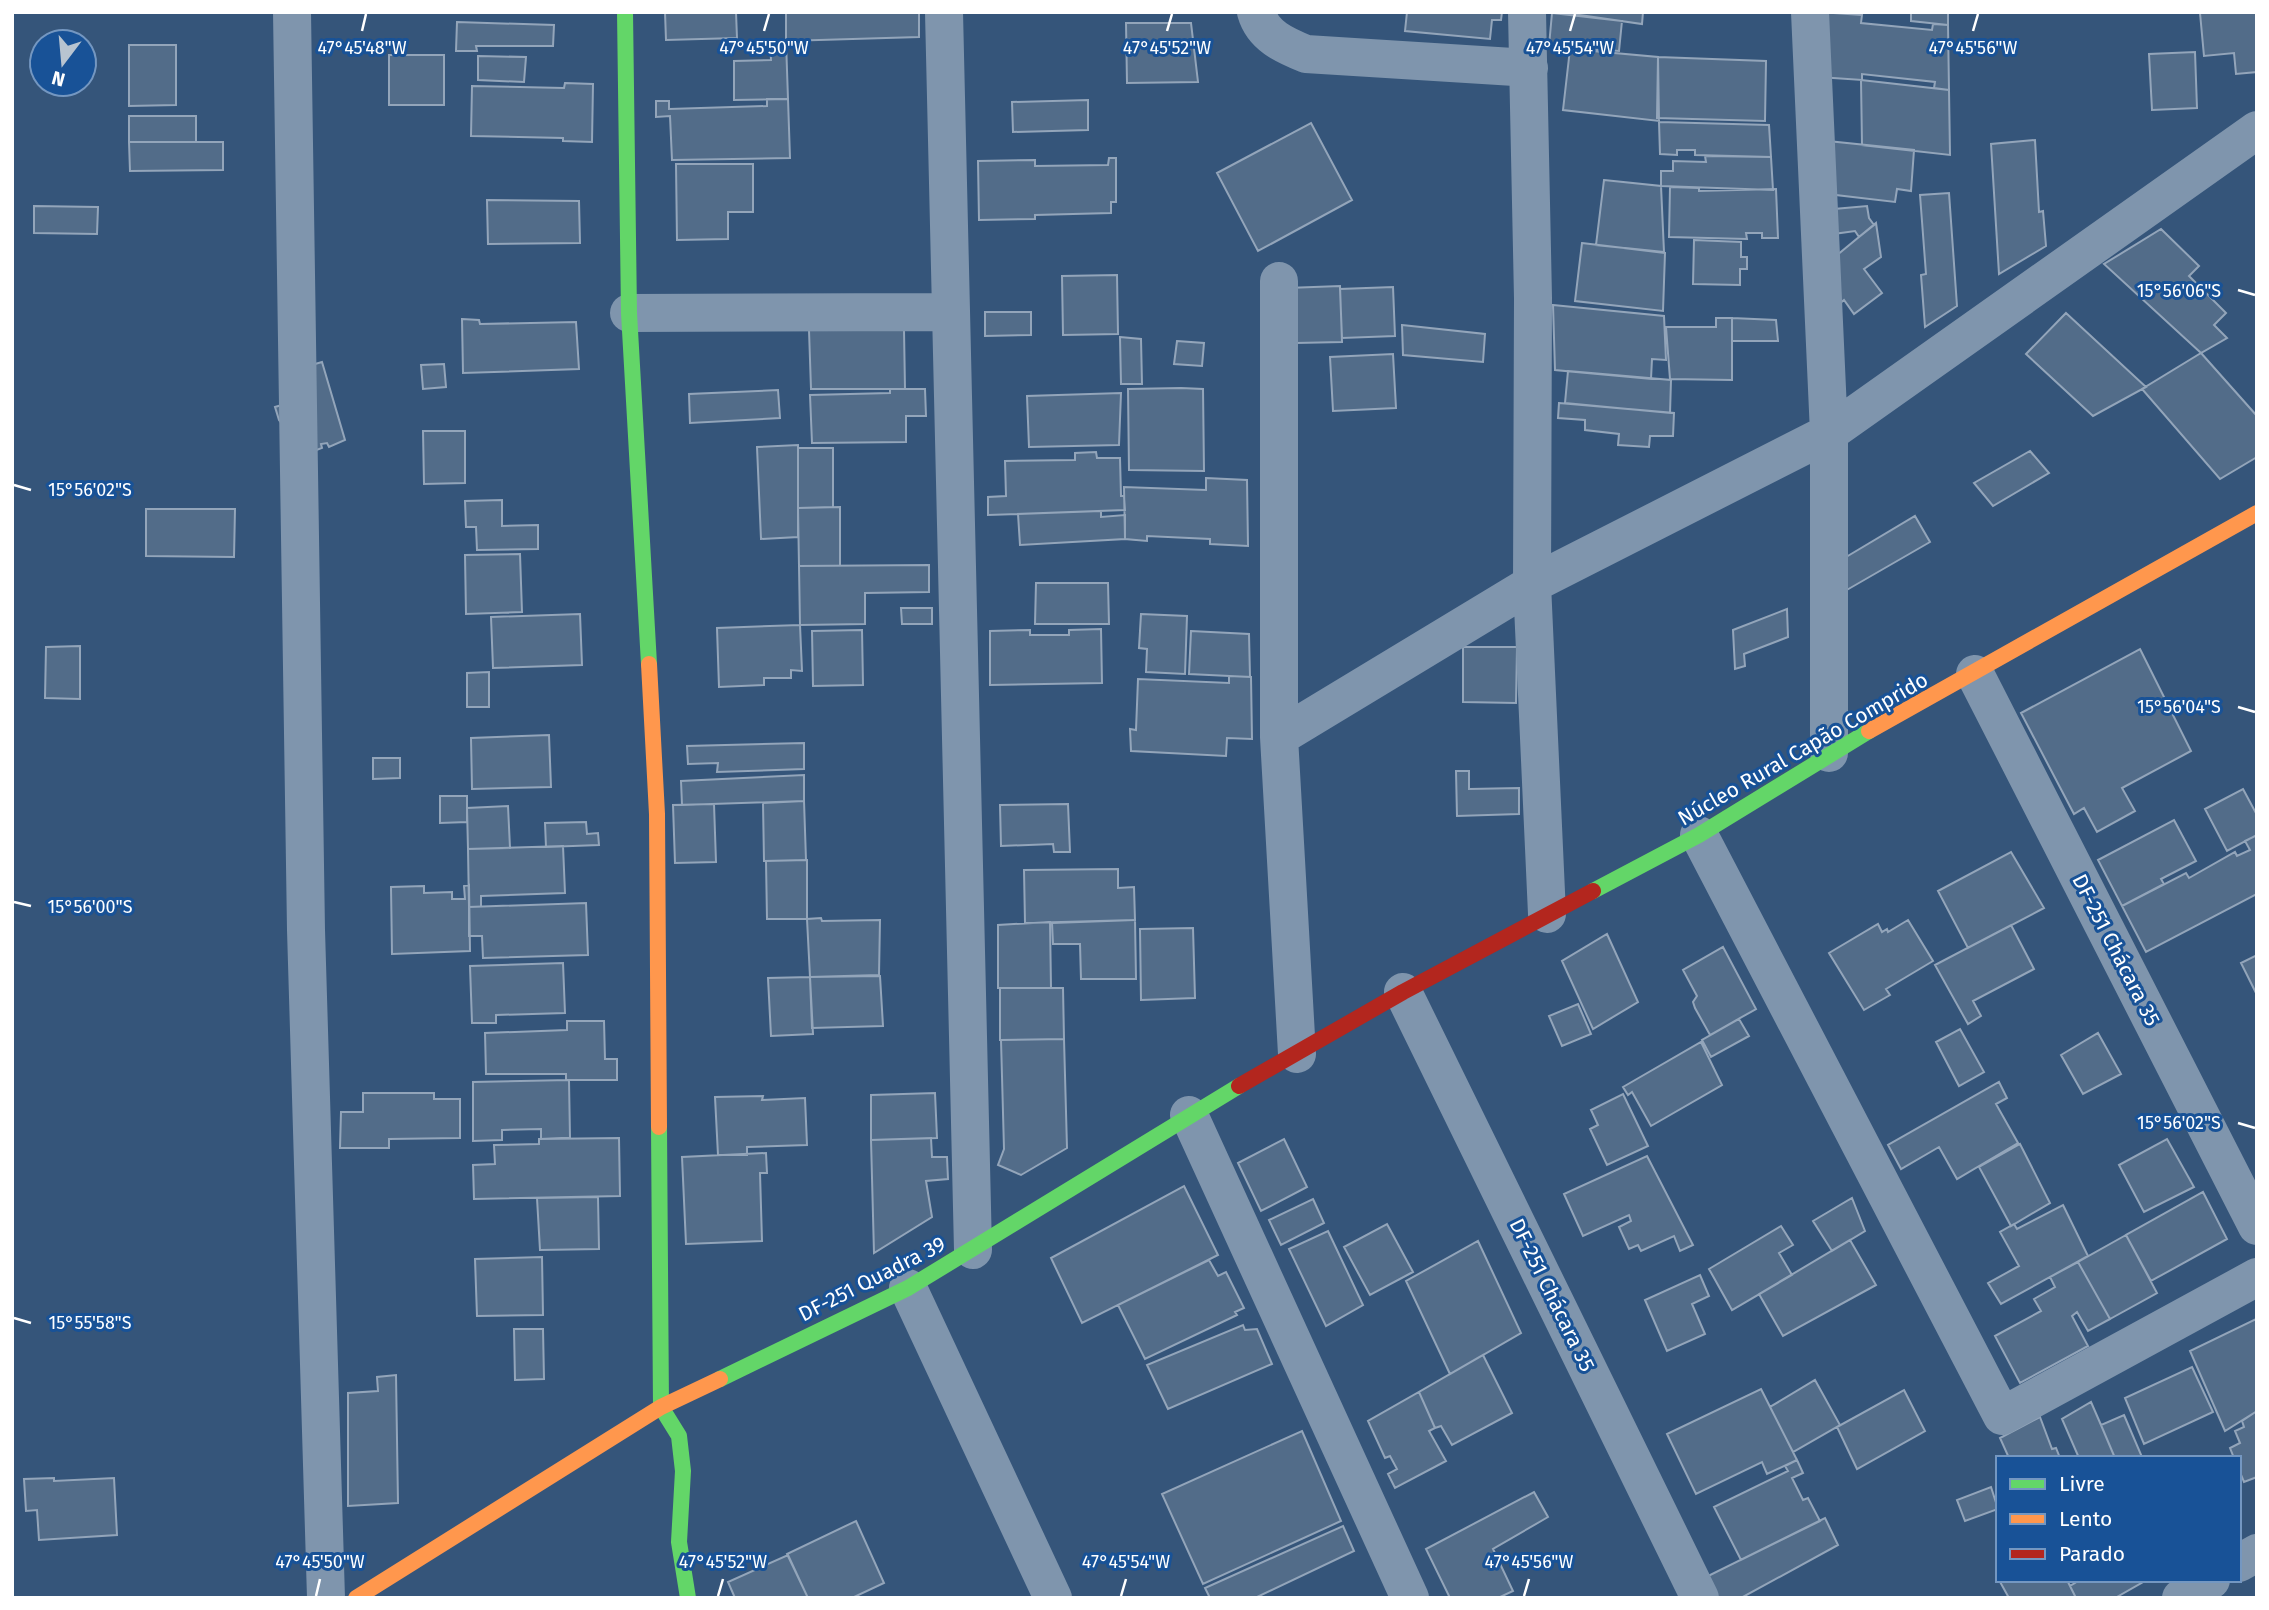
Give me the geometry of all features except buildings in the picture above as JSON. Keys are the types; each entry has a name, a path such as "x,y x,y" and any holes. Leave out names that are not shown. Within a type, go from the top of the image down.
{"street":[{"path":"292,12 306,930 326,1598"},
{"path":"625,12 629,313 657,814 661,1407 679,1436 683,1471 678,1542 688,1598"},
{"path":"944,12 973,1250"},
{"path":"1256,12 1261,27 1287,46 1306,54 1529,68"},
{"path":"1527,12 1533,298 1532,584 1548,914"},
{"path":"1810,12 1829,433 1829,753"},
{"path":"1279,737 1532,584 1829,433 2257,130"},
{"path":"1279,281 1279,737 1297,1054"},
{"path":"629,313 950,312"},
{"name":"Núcleo Rural Capão Comprido","path":"1403,992 1699,835 1829,753 1975,674 2257,513"},
{"name":"DF-251 Chácara 35","path":"1975,674 2257,1226"},
{"path":"1699,835 2001,1416 2257,1277"},
{"name":"DF-251 Quadra 39","path":"356,1598 661,1407 908,1288 1189,1115 1403,992"},
{"name":"DF-251 Chácara 35","path":"1403,992 1700,1598"},
{"path":"1189,1115 1410,1598"},
{"path":"908,1288 1052,1598"},
{"path":"2241,1562 2257,1553"},
{"path":"2181,1598 2208,1582"}],"traffic: fast":[{"path":"625,12 629,313 649,664"},
{"path":"1593,891 1699,835 1869,731"},
{"path":"720,1379 908,1288 1239,1086"},
{"path":"659,1127 661,1407 679,1436 683,1471 679,1542 688,1598"}],"traffic: slow":[{"path":"1869,731 2257,513"},
{"path":"649,664 657,814 659,1127"},
{"path":"356,1598 661,1407 720,1379"}],"traffic: jam":[{"path":"1239,1086 1403,992 1593,891"}]}
